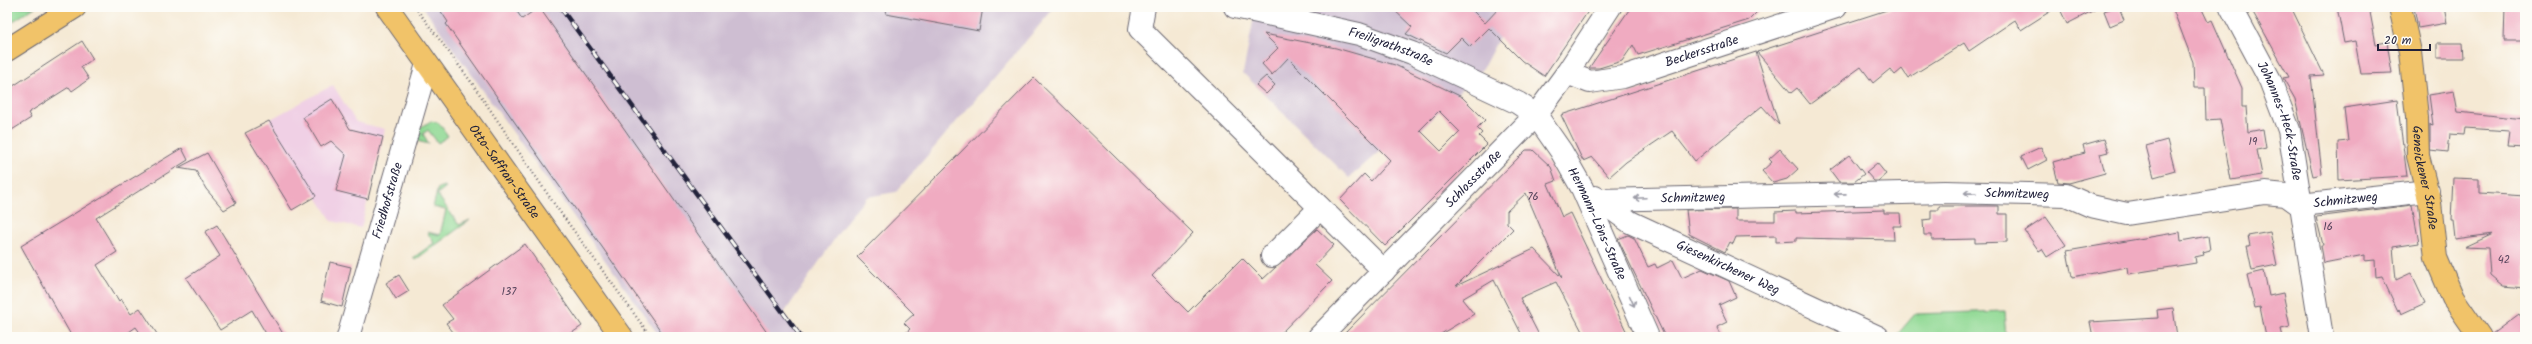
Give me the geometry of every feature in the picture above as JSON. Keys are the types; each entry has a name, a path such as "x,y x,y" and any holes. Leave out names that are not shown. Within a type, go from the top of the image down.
{"main road":[{"path":"7,50 74,7"},
{"name":"Otto-Saffran-Straße","path":"387,7 622,337"},
{"name":"Geneickener Straße","path":"2400,7 2410,52 2418,156 2428,191 2436,258 2453,298 2480,337"}],"street":[{"path":"1144,7 1140,29 1384,271"},
{"name":"Freiligrathstraße","path":"1235,7 1269,10 1359,34 1412,52 1518,103 1536,115"},
{"name":"Schlossstraße","path":"1320,337 1536,115 1567,73 1610,7"},
{"name":"Beckersstraße","path":"1567,73 1590,82 1623,77 1836,7"},
{"name":"Johannes-Heck-Straße","path":"2231,7 2270,80 2289,130 2322,337"},
{"name":"Friedhofstraße","path":"348,337 427,64"},
{"name":"Hermann-Löns-Straße","path":"1536,115 1590,194 1648,337"},
{"name":"Schmitzweg","path":"1590,194 1945,192 2066,195 2091,206 2127,214 2266,194 2286,195 2300,205 2428,191"},
{"name":"Giesenkirchener Weg","path":"1590,194 1630,222 1878,337"},
{"path":"1272,256 1320,208"}],"path":[{"path":"415,7 472,83 555,205 651,337"}],"shaded area":[{"path":"423,7 1055,7 896,192 867,197 848,219 783,315 799,337 660,337"},
{"path":"1256,7 1515,7 1483,68 1404,147 1381,150 1349,178 1243,73"},
{"path":"333,85 356,122 385,129 361,228 332,221 269,120"}],"green space":[{"path":"7,7 35,7 7,25"},
{"path":"431,121 439,123 448,136 438,143 428,130 423,134 429,144 417,141 419,128"},
{"path":"444,186 446,187 437,194 459,225 470,220 415,260 413,258 434,243 427,232 440,235 446,210 433,207 438,188"},
{"path":"2004,311 2006,337 1896,336 1915,314"}],"building":[{"path":"438,7 514,7 522,19 539,7 770,337 665,337 446,24 448,22"},
{"path":"887,7 983,7 979,31 886,14"},
{"path":"1391,7 1469,7 1485,23 1500,7 1591,7 1544,76 1522,61 1489,28 1470,47 1461,38 1446,53 1406,34 1412,27"},
{"path":"1631,7 1762,7 1749,20 1638,55 1633,45 1622,61 1599,68 1589,68"},
{"path":"1896,7 2057,7 2021,30 2015,20 1969,51 1964,43 1908,78 1902,69 1895,75 1890,69 1873,83 1861,67 1810,104 1797,88 1791,93 1757,52"},
{"path":"2059,7 2100,7 2067,24"},
{"path":"2119,7 2124,20 2110,26 2104,11"},
{"path":"2172,7 2201,7 2208,22 2212,20 2242,88 2242,107 2246,107 2248,132 2263,129 2266,148 2257,150 2262,175 2231,180 2220,119 2206,120 2205,88 2194,88 2193,62"},
{"path":"2250,7 2291,7 2324,75 2311,76 2322,174 2313,176 2295,99 2283,78 2289,77"},
{"path":"2337,7 2369,7 2376,44 2387,42 2392,73 2361,74 2355,41 2344,43"},
{"path":"2414,7 2444,7 2447,23 2418,28"},
{"path":"2505,7 2525,7 2525,41 2504,41"},
{"path":"1264,34 1336,48 1395,65 1462,97 1485,120 1477,128 1482,133 1479,136 1487,144 1385,246 1340,200 1364,174 1371,181 1390,160 1288,58 1272,75 1262,64 1278,48","holes":["1439,111 1460,132 1441,151 1420,130"]},
{"path":"82,41 93,59 81,67 89,79 72,91 69,87 28,113 31,118 7,133 7,90"},
{"path":"2437,43 2462,43 2463,58 2437,58"},
{"path":"1756,52 1779,125 1762,106 1695,161 1672,131 1626,162 1609,177 1592,157 1583,161 1561,115"},
{"path":"1266,76 1275,85 1266,94 1256,85"},
{"path":"1034,78 1193,233 1152,276 1188,312 1242,258 1263,279 1317,229 1334,245 1315,265 1332,281 1277,337 901,337 910,329 904,323 914,314 857,257"},
{"path":"2454,91 2458,112 2525,119 2525,147 2507,146 2509,131 2465,128 2464,135 2450,134 2448,152 2430,150 2430,124 2433,125 2429,95"},
{"path":"332,99 350,129 383,137 368,199 336,191 346,155 331,141 321,147 303,117"},
{"path":"2397,100 2407,176 2339,180 2338,142 2348,141 2344,108"},
{"path":"269,121 316,196 292,210 245,133"},
{"path":"2104,139 2108,152 2100,154 2105,173 2069,183 2058,182 2053,162 2085,153 2083,145"},
{"path":"2167,140 2175,171 2154,177 2146,146"},
{"path":"2041,147 2047,160 2028,170 2021,156"},
{"path":"182,148 188,160 96,218 117,252 97,265 119,301 121,299 131,314 140,308 159,337 143,337 136,327 122,337 72,337 21,246"},
{"path":"1780,149 1798,169 1787,179 1773,183 1762,171 1772,162 1769,159"},
{"path":"1526,150 1533,150 1551,167 1556,181 1548,184 1562,217 1570,213 1629,337 1585,337 1556,282 1520,298 1540,337 1523,337 1494,280 1462,299 1474,314 1436,337 1341,337","holes":["1526,193 1562,278 1534,249 1456,286 1513,229 1507,223 1507,211"]},
{"path":"207,153 236,203 224,210 206,189 196,171 178,168"},
{"path":"1849,155 1864,174 1854,182 1839,182 1830,170"},
{"path":"1877,163 1886,174 1878,181 1874,181 1866,172"},
{"path":"2453,178 2479,179 2479,193 2525,196 2525,288 2503,286 2490,275 2488,248 2465,247 2493,234 2455,239 2453,220 2451,220"},
{"path":"2412,205 2419,243 2393,247 2396,280 2411,273 2425,303 2401,314 2399,309 2398,311 2382,277 2376,278 2375,260 2364,261 2364,255 2324,263 2321,245 2323,245 2316,217"},
{"path":"1939,206 1999,206 1999,214 2007,214 2007,242 1975,243 1975,239 1932,240 1932,235 1924,235 1923,220 1931,219 1931,210 1939,210"},
{"path":"1736,209 1736,221 1775,221 1775,212 1796,211 1796,213 1884,210 1884,213 1900,213 1901,226 1893,226 1894,240 1796,238 1796,241 1776,242 1776,236 1736,237 1733,244 1730,242 1725,252 1689,234 1686,210"},
{"path":"2046,217 2066,245 2047,257 2042,249 2039,251 2025,231"},
{"path":"217,225 285,337 268,337 252,310 220,330 186,278 220,256 205,232"},
{"path":"2180,232 2181,241 2208,236 2210,250 2203,252 2204,255 2195,257 2196,263 2128,274 2127,267 2072,277 2067,251"},
{"path":"2270,232 2277,265 2252,270 2247,246 2250,246 2248,236"},
{"path":"1628,235 1634,238 1648,267 1655,264 1657,268 1673,260 1682,278 1702,269 1729,281 1736,297 1719,305 1727,322 1717,327 1722,337 1665,337 1618,239"},
{"path":"525,244 582,326 566,337 457,337 446,323 453,319 442,305"},
{"path":"330,262 351,267 342,307 321,301"},
{"path":"2264,271 2269,296 2283,293 2290,327 2281,329 2283,337 2266,337 2260,307 2255,308 2247,275"},
{"path":"399,275 409,291 396,299 386,283"},
{"path":"2173,308 2177,337 2161,337 2161,335 2093,337 2090,322 2158,318 2157,310"},
{"path":"2519,314 2525,323 2525,337 2492,337 2492,334"}],"railway":[{"path":"560,7 801,337"}]}
